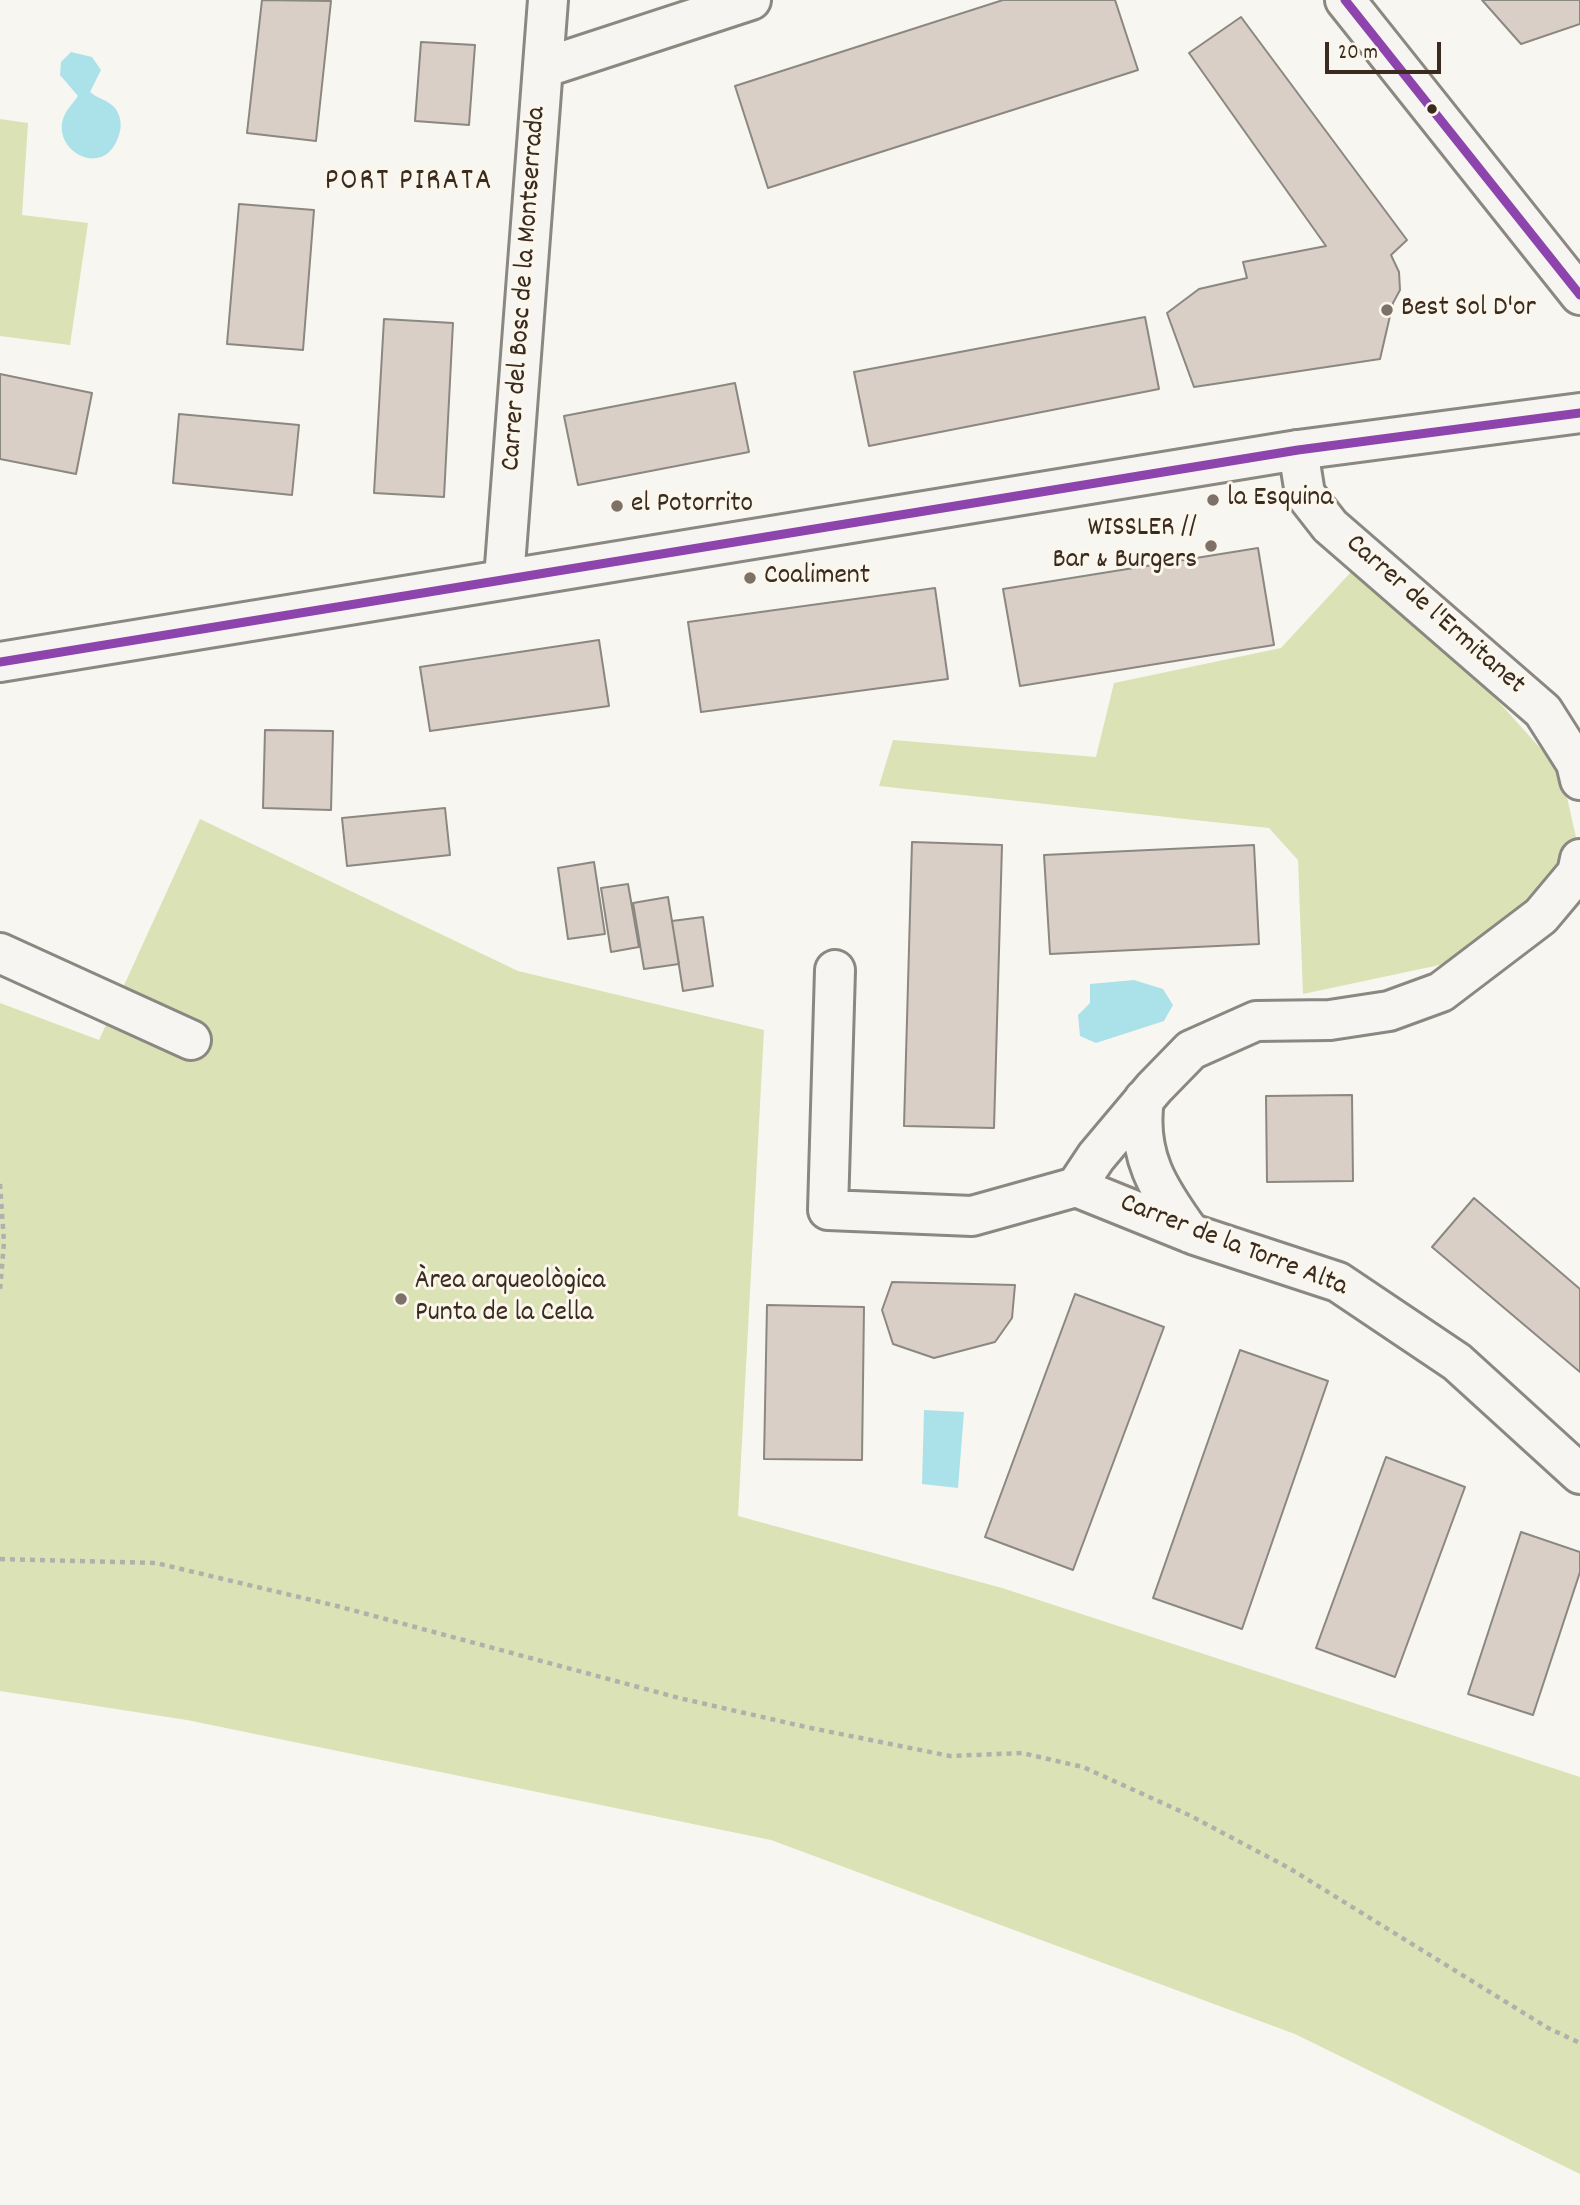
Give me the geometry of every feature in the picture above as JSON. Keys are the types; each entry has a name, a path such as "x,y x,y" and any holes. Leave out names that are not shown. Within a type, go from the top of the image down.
{"street":[{"name":"Carrer del Bosc de la Montserrada","path":"504,579 548,0"},
{"path":"543,68 751,0"},
{"path":"1345,0 1580,295"},
{"path":"0,662 1298,450 1580,412"},
{"name":"Carrer de l'Ermitanet","path":"1298,450 1305,494 1330,526 1543,711 1576,763 1580,779"},
{"path":"835,970 828,1210 972,1216 1076,1187 1096,1157 1144,1099 1191,1050 1256,1021 1330,1020 1389,1011 1441,992 1541,916 1577,873 1580,859"},
{"path":"0,953 191,1040"},
{"path":"1144,1099 1140,1125 1146,1158 1164,1197 1190,1233"},
{"name":"Carrer de la Torre Alta","path":"1076,1187 1190,1233 1339,1282 1457,1362 1580,1474"}],"path":[{"path":"0,1184 4,1242 0,1290"},
{"path":"0,1559 156,1563 362,1613 679,1698 950,1756 1022,1753 1083,1767 1177,1810 1289,1868 1548,2028 1580,2043"}],"green space":[{"path":"0,119 28,123 22,215 88,223 70,345 0,336"},
{"path":"1351,572 1449,647 1561,771 1576,837 1537,904 1444,964 1303,994 1298,860 1269,828 879,786 893,740 1096,757 1114,683 1281,648"},
{"path":"200,819 518,971 764,1030 738,1516 1002,1588 1580,1777 1580,2174 1295,2034 771,1840 187,1720 0,1691 0,1003 99,1040"}],"water":[{"path":"71,52 92,57 101,70 90,92 111,104 119,115 120,131 113,147 104,156 81,156 71,149 64,139 62,127 65,114 78,96 60,75 61,62"},
{"path":"1134,980 1163,989 1173,1005 1164,1021 1096,1043 1080,1036 1078,1015 1090,1003 1090,984"},
{"path":"924,1410 964,1412 958,1488 922,1484"}],"building":[{"path":"262,0 331,1 316,141 247,133"},
{"path":"1003,0 1115,0 1138,70 768,188 735,86"},
{"path":"1482,0 1580,0 1580,24 1521,44"},
{"path":"1241,17 1407,240 1391,255 1399,272 1400,290 1393,303 1380,359 1194,387 1167,313 1199,289 1247,278 1243,262 1326,246 1189,53"},
{"path":"421,42 475,45 469,125 415,121"},
{"path":"239,204 314,210 303,350 227,344"},
{"path":"1145,317 1159,389 869,446 854,372"},
{"path":"384,319 453,323 444,497 374,493"},
{"path":"0,374 92,393 76,474 0,459"},
{"path":"735,383 749,452 578,485 564,416"},
{"path":"179,414 299,425 292,495 173,483"},
{"path":"1258,548 1274,645 1020,686 1003,589"},
{"path":"935,588 948,679 701,712 688,622"},
{"path":"599,640 609,706 430,731 420,667"},
{"path":"265,730 333,731 331,810 263,808"},
{"path":"445,808 450,855 347,866 342,818"},
{"path":"912,842 1002,845 994,1128 904,1126"},
{"path":"1254,845 1259,944 1050,954 1044,855"},
{"path":"594,862 605,934 568,939 558,868"},
{"path":"628,884 639,947 611,952 601,888"},
{"path":"668,897 679,964 644,969 633,903"},
{"path":"703,917 713,986 683,991 672,921"},
{"path":"1352,1095 1353,1181 1267,1182 1266,1096"},
{"path":"1474,1198 1580,1289 1580,1372 1432,1247"},
{"path":"892,1282 1015,1285 1012,1318 995,1342 934,1358 893,1344 882,1310"},
{"path":"1075,1294 1164,1327 1073,1570 985,1537"},
{"path":"767,1305 864,1307 862,1460 764,1459"},
{"path":"1240,1350 1328,1381 1242,1629 1153,1598"},
{"path":"1386,1457 1465,1487 1395,1677 1316,1648"},
{"path":"1521,1532 1580,1552 1580,1572 1533,1715 1468,1694"}],"transit line":[{"path":"1345,0 1580,295"},
{"path":"0,662 1298,450 1580,413"}],"place":[{"name":"Best Sol D'or","path":"1387,310"},
{"name":"la Esquina","path":"1213,500"},
{"name":"el Potorrito","path":"617,506"},
{"name":"WISSLER // Bar & Burgers","path":"1211,546"},
{"name":"Coaliment","path":"750,578"},
{"name":"Àrea arqueològica Punta de la Cella","path":"401,1299"}],"district":[{"name":"PORT PIRATA","path":"409,184"}]}
